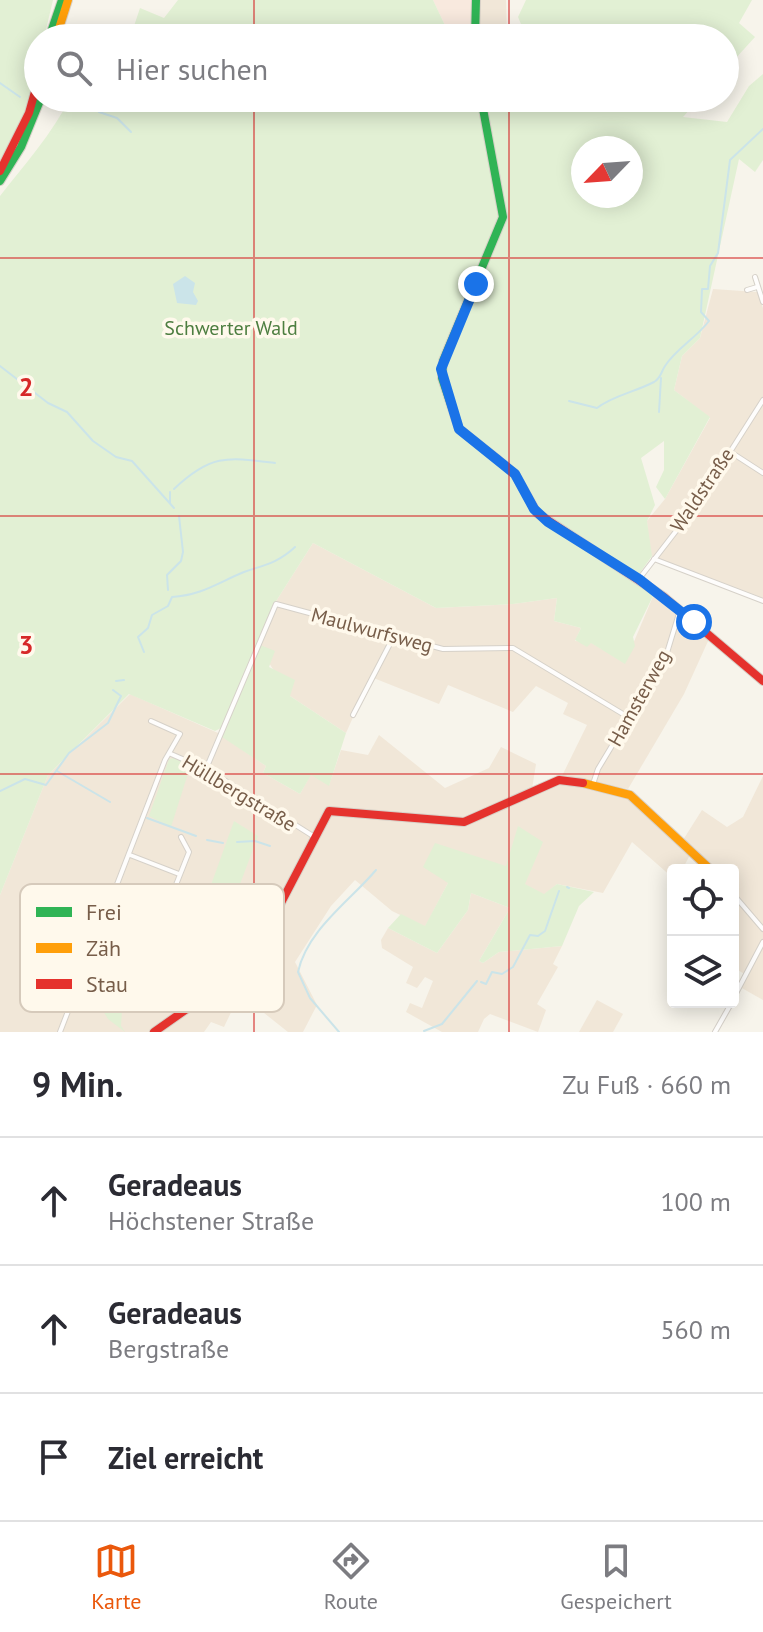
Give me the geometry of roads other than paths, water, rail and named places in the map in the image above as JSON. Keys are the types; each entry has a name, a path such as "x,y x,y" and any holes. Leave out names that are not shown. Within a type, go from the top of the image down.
{"main road":[{"path":"55,24 65,0"},
{"path":"59,24 65,0"},
{"path":"475,24 476,0"},
{"path":"0,171 29,112"},
{"path":"0,181 21,147 35,112"},
{"path":"484,112 503,217 443,361 441,372 451,410 465,436 520,479 542,517 639,579 763,681"},
{"path":"284,894 325,814 336,809 464,822 559,780 593,784 630,795 705,864"},
{"path":"154,1032 182,1012"}],"street":[{"path":"755,277 763,302"},
{"path":"747,290 757,287"},
{"name":"Waldstraße","path":"639,579 697,504 763,400"},
{"path":"729,451 763,473"},
{"path":"654,559 763,601"},
{"name":"Maulwurfsweg","path":"206,769 276,604 450,649 513,648 628,717"},
{"name":"Hamsterweg","path":"593,784 628,717 666,656 680,610"},
{"path":"353,715 394,636"},
{"name":"Hüllbergstraße","path":"151,721 180,734 171,754 206,769 313,836"},
{"path":"119,884 165,760 171,754"},
{"path":"175,884 189,852 181,837"},
{"path":"130,855 179,874"},
{"path":"739,901 763,929"},
{"path":"739,988 763,942"},
{"path":"715,1032 728,1008"},
{"path":"60,1032 68,1012"}],"water":[{"path":"185,276 195,283 193,292 198,301 196,305 177,303 173,284"}],"waterway":[{"path":"0,83 20,97"},
{"path":"99,112 117,118 131,132"},
{"path":"569,401 597,408 654,382 670,360 709,321 701,312 702,289 708,289 710,266 718,253 730,160 763,129"},
{"path":"0,366 48,403 67,412 93,441 116,457 132,461 174,508"},
{"path":"659,412 661,378"},
{"path":"174,489 199,469 220,461 232,459 275,463"},
{"path":"170,492 170,503"},
{"path":"168,590 167,575 181,561 183,552 179,516"},
{"path":"144,652 138,637 148,628 152,615 168,606 172,597 209,588 277,560 295,547"},
{"path":"116,681 124,680"},
{"path":"0,791 25,779 46,785 69,753 108,723 121,696 113,690"},
{"path":"57,771 110,802"},
{"path":"147,818 196,836"},
{"path":"207,840 223,843"},
{"path":"237,842 255,841 270,846"},
{"path":"339,1032 310,998 298,972 310,943 320,929 376,870"},
{"path":"481,982 486,984 492,972 502,974 513,967 530,935 538,936 545,931 559,891"},
{"path":"424,1031 442,1024 477,981"}],"park label":[{"name":"Schwerter Wald","path":"231,328"}]}
